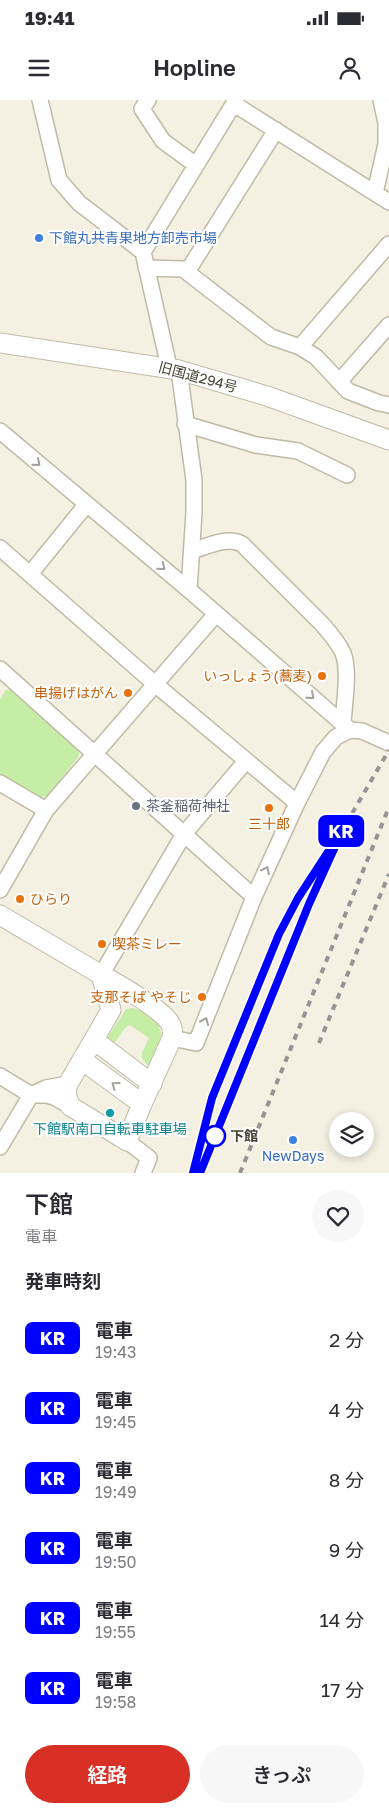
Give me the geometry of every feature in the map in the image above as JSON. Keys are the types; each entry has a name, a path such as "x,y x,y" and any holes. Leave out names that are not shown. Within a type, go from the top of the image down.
{"street":[{"path":"40,100 59,180 79,203 143,252 174,368 194,480 189,590"},
{"path":"148,100 142,109 163,141 196,166"},
{"path":"375,193 386,144 386,123 381,100"},
{"path":"143,252 235,102 389,202"},
{"path":"187,272 276,130"},
{"path":"300,347 389,244"},
{"path":"146,268 183,269 271,337 300,347 316,357 348,391 389,405"},
{"path":"339,382 389,325"},
{"name":"旧国道294号","path":"0,343 174,368 266,396 389,440"},
{"path":"185,424 256,445 298,450 347,476"},
{"path":"0,431 189,590 346,727 362,731 389,743"},
{"path":"30,574 86,505"},
{"path":"172,1038 196,1044 254,897 296,803 323,752 346,727 344,660 343,654 332,635 242,544 234,540 218,542 192,551"},
{"path":"0,548 155,684 296,803"},
{"path":"0,890 46,810 216,614"},
{"path":"0,669 254,897"},
{"path":"112,1010 101,975 184,834 246,761"},
{"path":"0,783 46,810"},
{"path":"0,915 145,1001 171,1023 173,1030 172,1038 127,1140"},
{"path":"70,1106 66,1093 68,1084 112,1010 145,1001"},
{"path":"94,1040 152,1084"},
{"path":"82,1060 142,1104"},
{"path":"0,1076 31,1095 54,1097 127,1140 150,1158 143,1173"},
{"path":"0,1147 31,1095 46,1088 68,1084"}],"green space":[{"path":"12,689 78,747 79,756 47,796 35,798 0,777 0,699 6,690"},
{"path":"132,1008 142,1011 151,1018 161,1031 159,1043 149,1067 142,1059 142,1053 149,1038 130,1025 125,1028 115,1042 106,1040 126,1009"}],"railway":[{"path":"193,1173 212,1098 279,934 298,898 343,829 389,750"},
{"path":"240,1173 389,807"},
{"path":"200,1173 330,856"},
{"path":"319,1043 389,874"}],"train":[{"name":"KR","path":"193,1173 212,1098 279,934 298,898 343,829 309,904 200,1173"}],"place":[{"name":"下館丸共青果地方卸売市場","path":"39,238"},
{"name":"いっしょう(蕎麦)","path":"322,676"},
{"name":"串揚げはがん","path":"128,693"},
{"name":"茶釜稲荷神社","path":"136,806"},
{"name":"三十郎","path":"269,808"},
{"name":"ひらり","path":"20,899"},
{"name":"喫茶ミレー","path":"102,944"},
{"name":"支那そば やそじ","path":"202,997"},
{"name":"下館駅南口自転車駐車場","path":"110,1113"},
{"name":"下館","path":"215,1136"},
{"name":"NewDays","path":"293,1140"}]}
